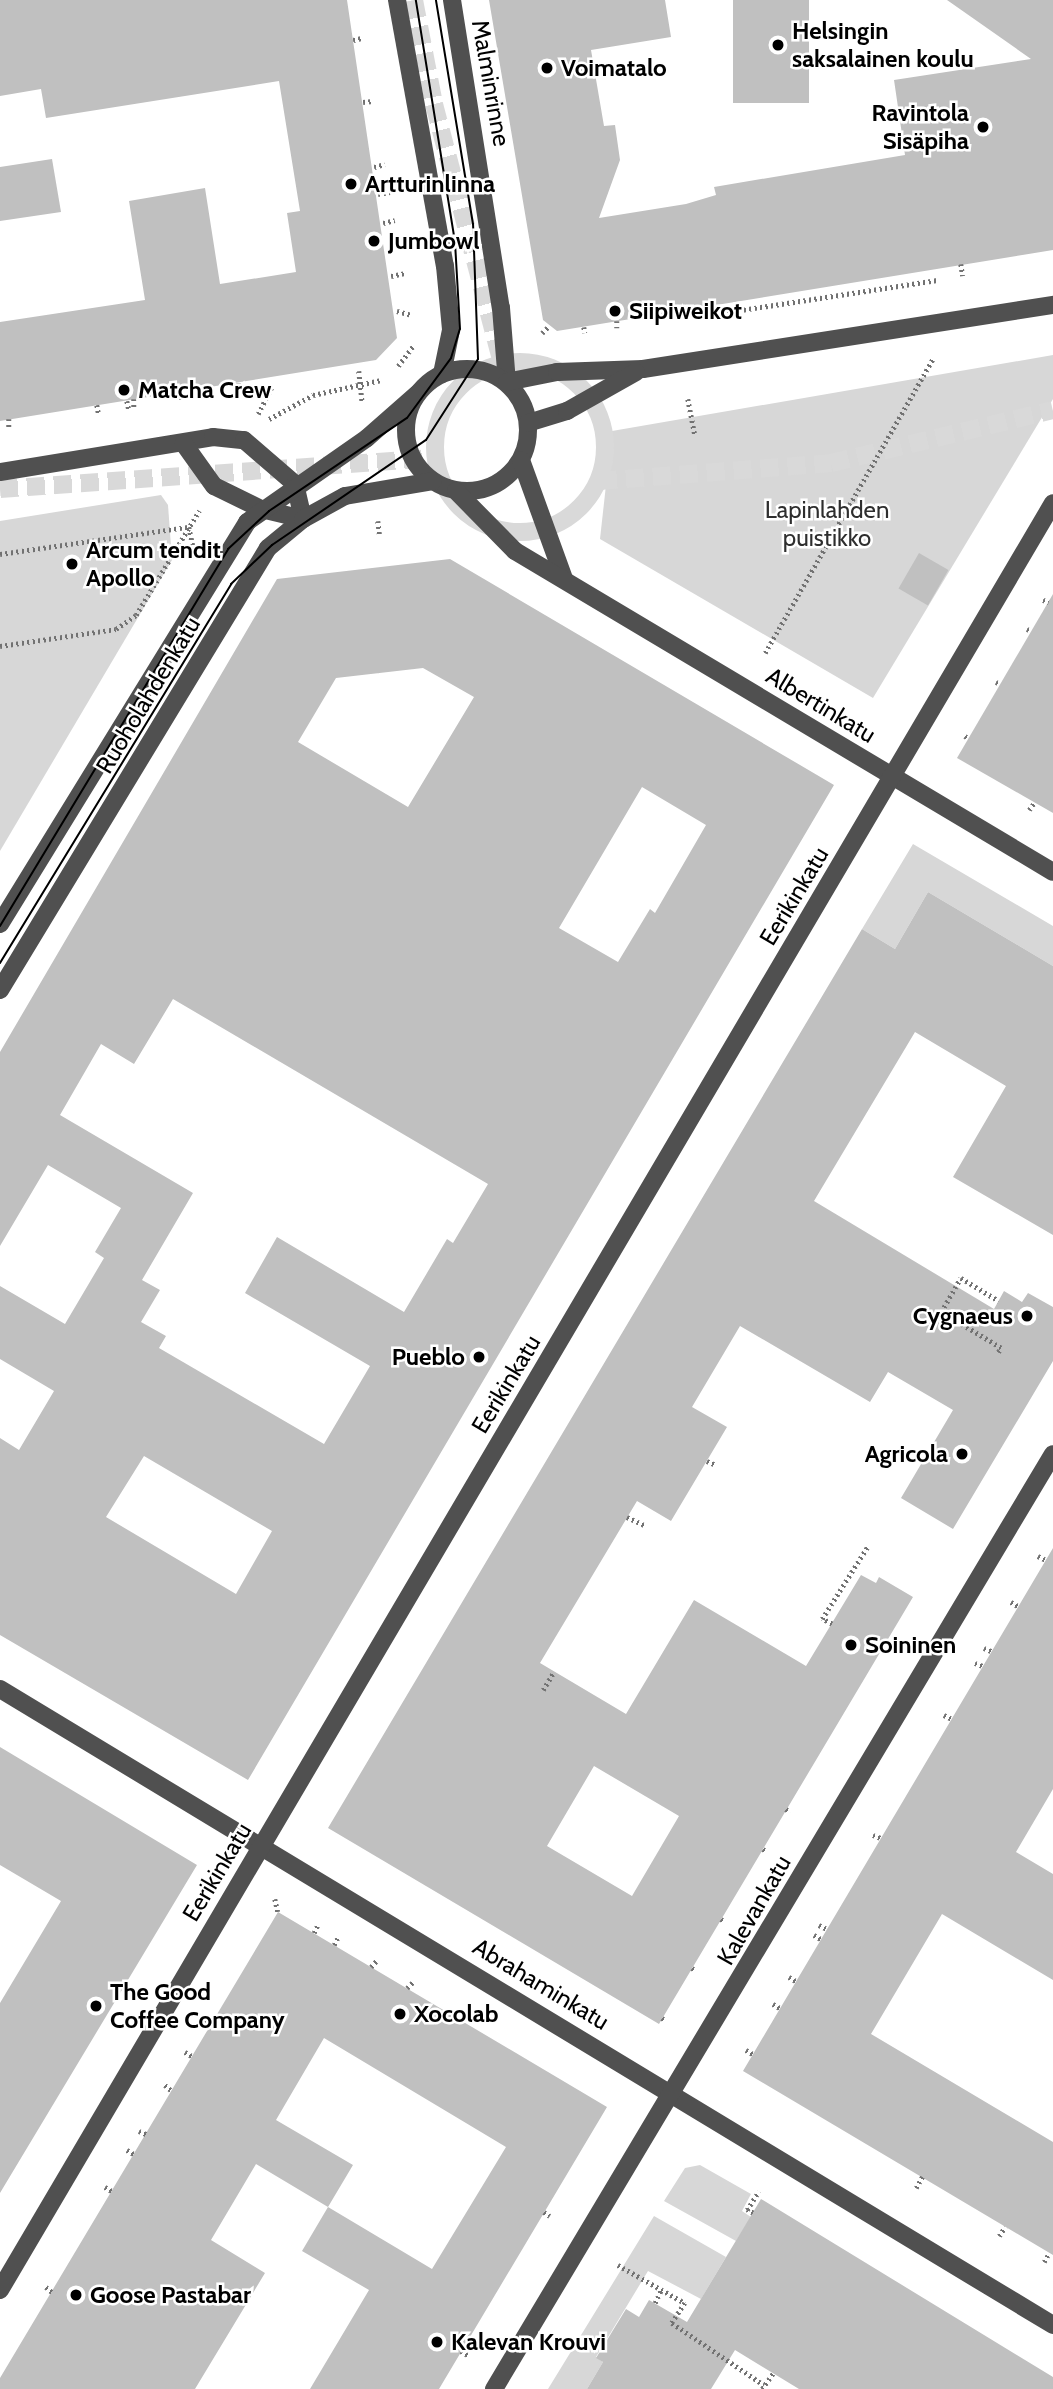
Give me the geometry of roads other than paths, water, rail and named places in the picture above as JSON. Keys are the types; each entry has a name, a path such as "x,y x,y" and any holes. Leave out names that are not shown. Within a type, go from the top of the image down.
{"street":[{"path":"397,0 445,266 451,330 442,374"},
{"name":"Malminrinne","path":"452,0 502,309 507,382"},
{"path":"522,460 500,482 456,491 433,481 420,470 406,438 417,394 442,374 481,370 507,382 557,372 642,369 1053,305"},
{"path":"528,423 567,411 642,369"},
{"path":"507,382 528,423 522,460 565,579"},
{"name":"Ruoholahdenkatu","path":"0,924 217,564 261,509 295,484 346,454 417,394"},
{"path":"0,472 184,444 212,437 244,440 295,484 303,519 261,509 214,486 184,444"},
{"name":"Ruoholahdenkatu","path":"0,990 246,580 268,548 303,519 345,496 433,481"},
{"name":"Albertinkatu","path":"456,491 492,533 1053,872"},
{"name":"Eerikinkatu","path":"0,2290 894,777 1053,503"},
{"name":"Kalevankatu","path":"494,2389 673,2094 1053,1454"},
{"name":"Abrahaminkatu","path":"0,1689 262,1844 1053,2325"}],"tunnel":[{"path":"414,0 434,104 501,359"},
{"path":"520,362 553,368 580,387 599,414 605,447 599,480 580,507 553,526 520,532 487,526 460,507 441,480 435,447 441,414 460,387 487,368 520,362"},
{"path":"599,481 831,463 1053,410"},
{"path":"0,489 434,458"}],"tram line":[{"path":"0,926 228,549 269,511 407,418 451,358 460,329 455,242 416,0"},
{"path":"0,963 231,584 272,545 426,440 478,359 473,224 436,0"}],"place":[{"name":"Helsingin saksalainen koulu","path":"778,45"},
{"name":"Voimatalo","path":"547,68"},
{"name":"Ravintola Sisäpiha","path":"983,127"},
{"name":"Artturinlinna","path":"351,184"},
{"name":"Jumbowl","path":"374,241"},
{"name":"Siipiweikot","path":"615,311"},
{"name":"Matcha Crew","path":"124,390"},
{"name":"Arcum tendit Apollo","path":"72,564"},
{"name":"Cygnaeus","path":"1027,1316"},
{"name":"Pueblo","path":"479,1357"},
{"name":"Agricola","path":"962,1454"},
{"name":"Soininen","path":"851,1645"},
{"name":"The Good Coffee Company","path":"96,2006"},
{"name":"Xocolab","path":"400,2014"},
{"name":"Goose Pastabar","path":"76,2295"},
{"name":"Kalevan Krouvi","path":"437,2342"}],"park label":[{"name":"Lapinlahden puistikko","path":"827,524"}]}
